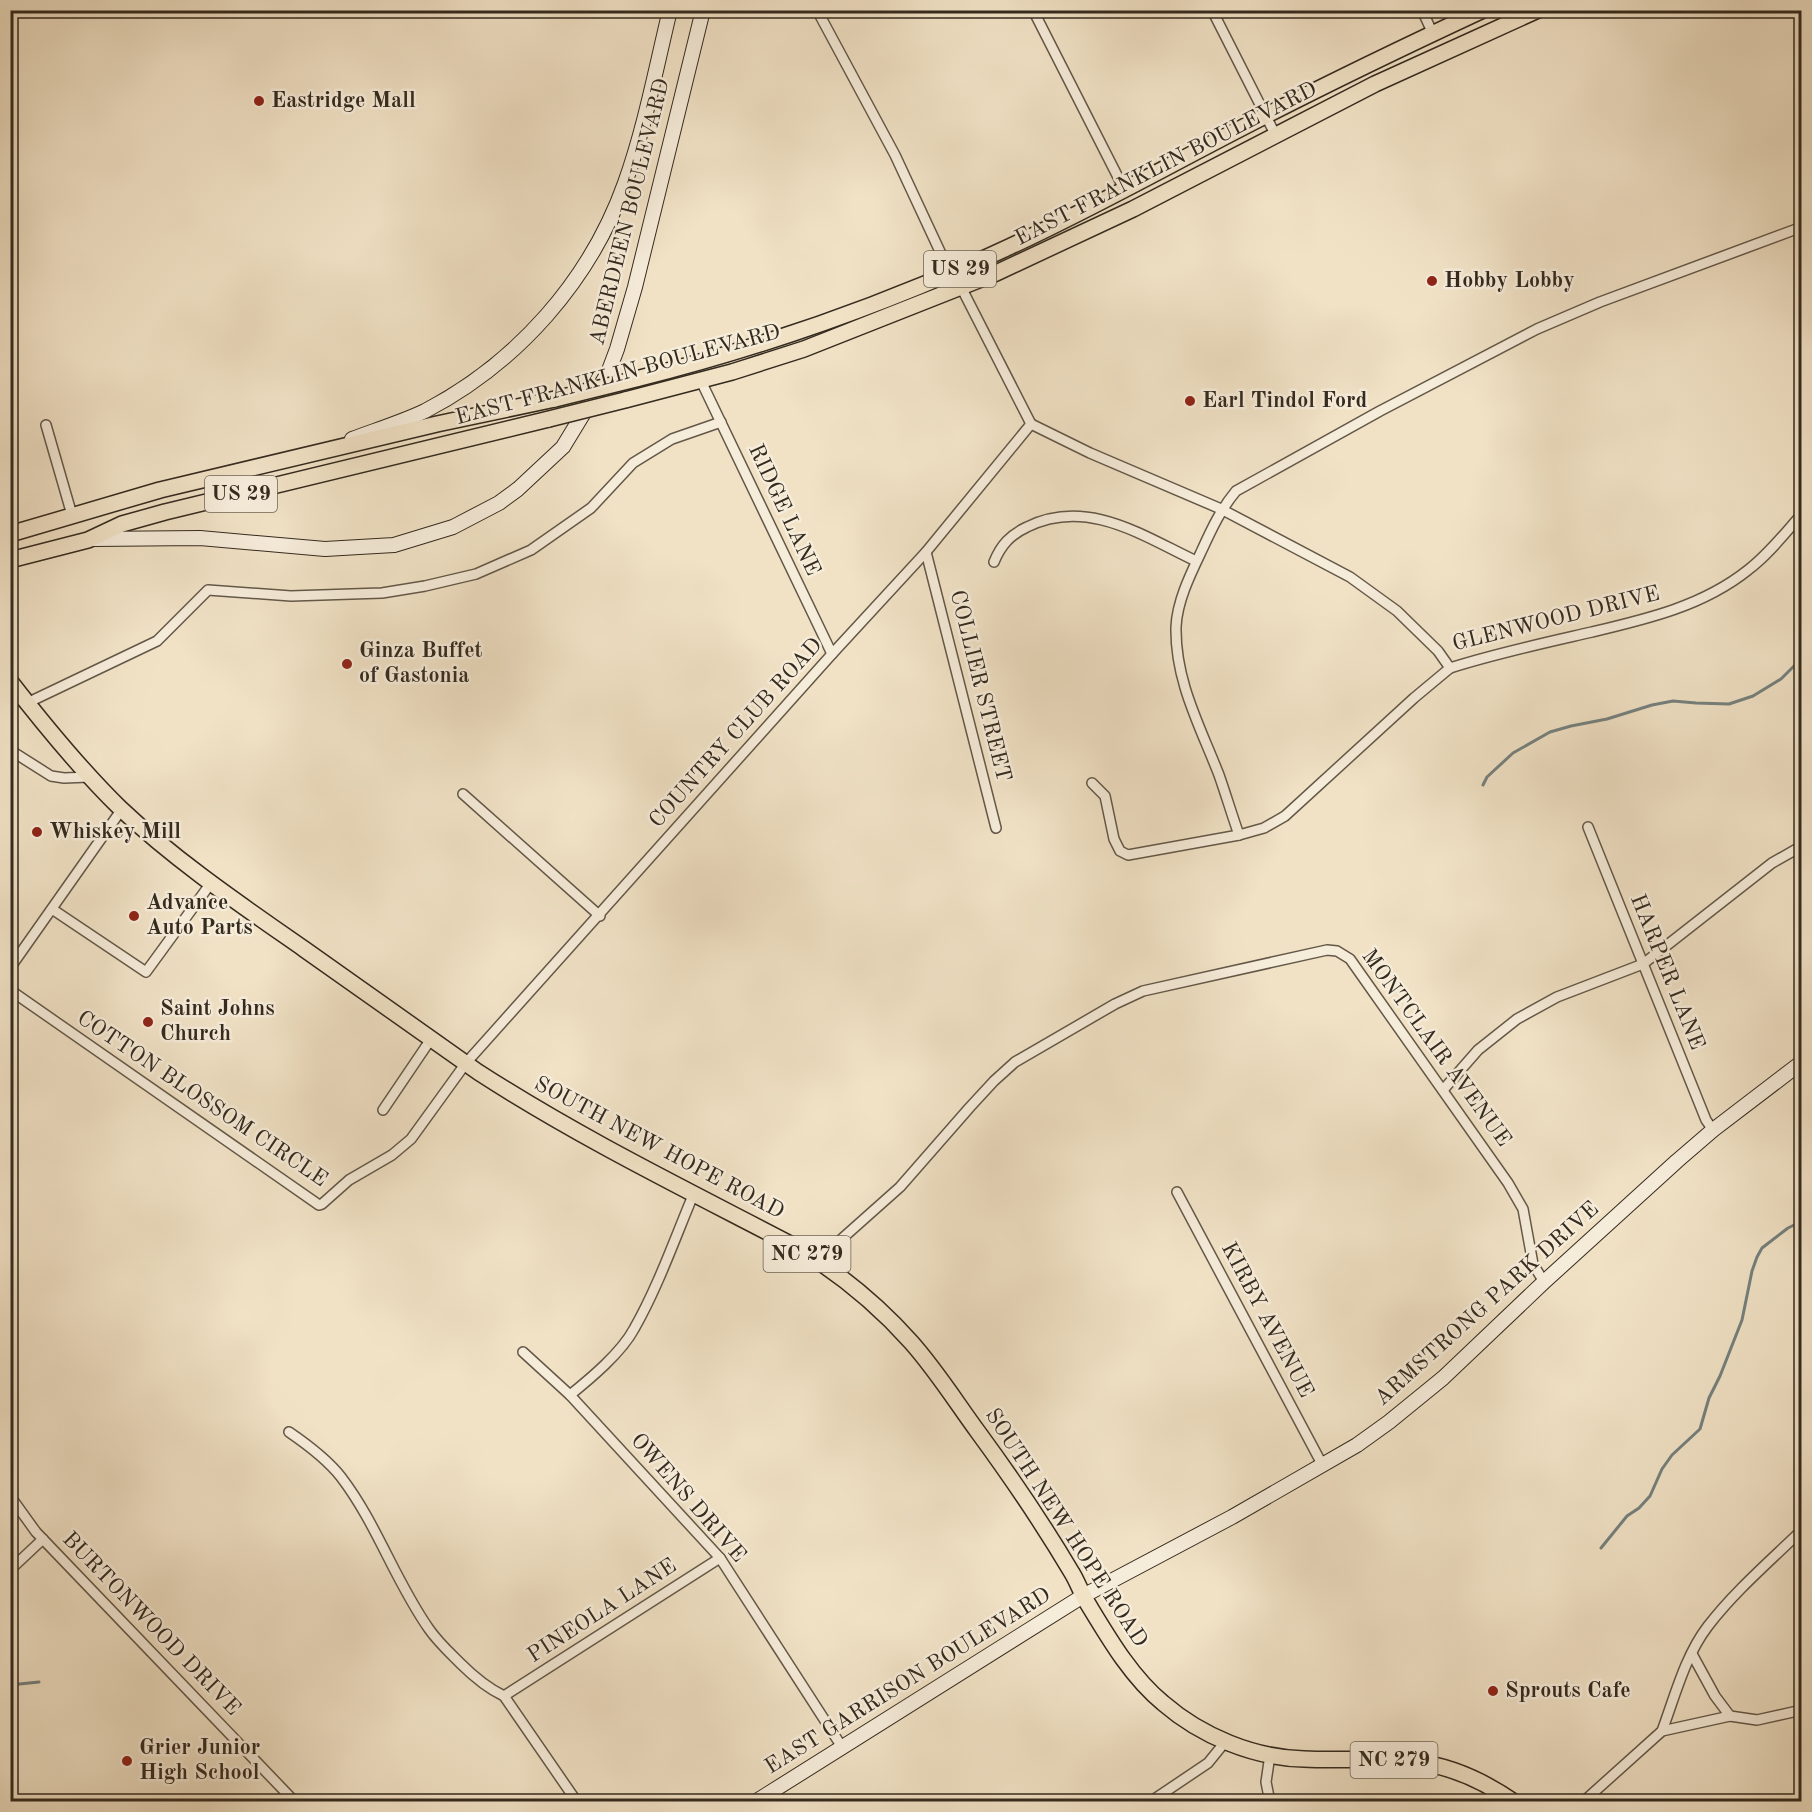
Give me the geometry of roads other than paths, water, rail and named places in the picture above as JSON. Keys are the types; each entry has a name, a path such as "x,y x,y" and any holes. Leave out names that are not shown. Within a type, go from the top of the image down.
{"main road":[{"name":"ABERDEEN BOULEVARD","path":"311,454 422,412 450,397 505,357 529,335 563,297 594,250 626,182 670,10"},
{"name":"ABERDEEN BOULEVARD","path":"88,540 200,538 325,549 394,545 453,527 518,489 563,447 608,373 634,287 703,10"},
{"name":"EAST FRANKLIN BOULEVARD","path":"10,534 160,490 437,424 555,399 694,364 775,340 950,273 1009,247 1267,115 1483,10"},
{"name":"EAST FRANKLIN BOULEVARD","path":"10,560 88,540 122,524 165,512 701,381 804,349 1041,253 1375,84 1538,10"},
{"name":"SOUTH NEW HOPE ROAD","path":"10,681 89,777 147,832 211,883 466,1063 563,1124 818,1260 862,1294 913,1344 978,1431 1035,1514 1074,1576 1083,1596 1131,1669 1151,1693 1184,1720 1225,1742 1270,1755 1302,1760 1397,1760 1428,1764 1468,1776 1514,1802"},
{"name":"ARMSTRONG PARK DRIVE","path":"1083,1596 1232,1517 1357,1445 1420,1397 1647,1187 1713,1130 1802,1062"},
{"name":"EAST GARRISON BOULEVARD","path":"755,1802 1083,1596"}],"street":[{"path":"817,10 889,145 950,273 960,287 1031,424"},
{"path":"1033,10 1124,189"},
{"path":"1212,10 1276,136"},
{"path":"1422,10 1433,34"},
{"path":"1239,835 1183,683 1176,625 1183,594 1196,561 1221,509 1236,490 1537,329 1600,302 1802,227"},
{"name":"RIDGE LANE","path":"701,381 832,654"},
{"path":"27,703 158,641 208,590 291,596 382,593 476,574 531,550 591,508 633,463 672,439 721,422"},
{"name":"GLENWOOD DRIVE","path":"1031,424 1090,453 1221,509 1350,577 1397,611 1438,651 1450,668 1487,656 1663,614 1706,596 1748,570 1780,540 1802,514"},
{"name":"COUNTRY CLUB ROAD","path":"466,1063 926,552 1031,424"},
{"path":"46,425 72,515"},
{"path":"994,562 999,548 1015,533 1042,519 1068,515 1092,516 1118,524 1196,561"},
{"name":"COLLIER STREET","path":"926,552 996,828"},
{"path":"1092,783 1104,796 1114,839 1120,851 1128,855 1239,835 1264,828 1285,816 1450,668"},
{"path":"10,750 51,776 89,777"},
{"path":"464,794 600,916"},
{"path":"10,968 122,809"},
{"name":"HARPER LANE","path":"1588,827 1706,1120 1713,1130"},
{"path":"1443,1090 1478,1050 1517,1018 1557,997 1643,964 1772,863 1802,846"},
{"path":"52,909 146,972 211,883"},
{"name":"MONTCLAIR AVENUE","path":"818,1260 900,1187 994,1081 1015,1062 1041,1045 1128,997 1162,985 1327,950 1337,951 1350,959 1509,1183 1523,1209 1533,1264 1544,1282"},
{"name":"COTTON BLOSSOM CIRCLE","path":"10,990 319,1205 349,1180 402,1148 422,1126 466,1063"},
{"path":"383,1110 431,1039"},
{"name":"KIRBY AVENUE","path":"1177,1192 1323,1466"},
{"path":"570,1395 609,1360 634,1331 694,1193"},
{"name":"OWENS DRIVE","path":"523,1352 570,1395 720,1558 842,1747"},
{"path":"289,1432 325,1460 341,1477 362,1508 409,1597 436,1639 482,1683 504,1696 577,1802"},
{"name":"BURTONWOOD DRIVE","path":"10,1496 43,1539 295,1802"},
{"path":"1583,1802 1662,1731 1692,1654 1707,1627 1802,1530"},
{"path":"10,1570 43,1539"},
{"name":"PINEOLA LANE","path":"504,1696 720,1558"},
{"path":"1692,1654 1715,1696 1730,1716"},
{"path":"1662,1731 1730,1716 1758,1720 1802,1710"},
{"path":"1150,1802 1208,1763 1225,1742"},
{"path":"1270,1755 1266,1782 1270,1802"}],"waterway":[{"path":"1483,785 1487,777 1513,753 1550,732 1673,701 1729,704 1753,696 1781,679 1802,658"},
{"path":"1601,1548 1627,1516 1639,1508 1650,1496 1662,1469 1672,1455 1700,1429 1709,1398 1742,1320 1757,1257 1762,1248 1788,1228 1802,1221"},
{"path":"10,1685 39,1682"}],"place":[{"name":"Eastridge Mall","path":"259,101"},
{"name":"Hobby Lobby","path":"1432,281"},
{"name":"Earl Tindol Ford","path":"1190,401"},
{"name":"Ginza Buffet of Gastonia","path":"347,664"},
{"name":"Whiskey Mill","path":"37,832"},
{"name":"Advance Auto Parts","path":"134,916"},
{"name":"Saint Johns Church","path":"148,1022"},
{"name":"Sprouts Cafe","path":"1493,1691"},
{"name":"Grier Junior High School","path":"127,1761"}]}
